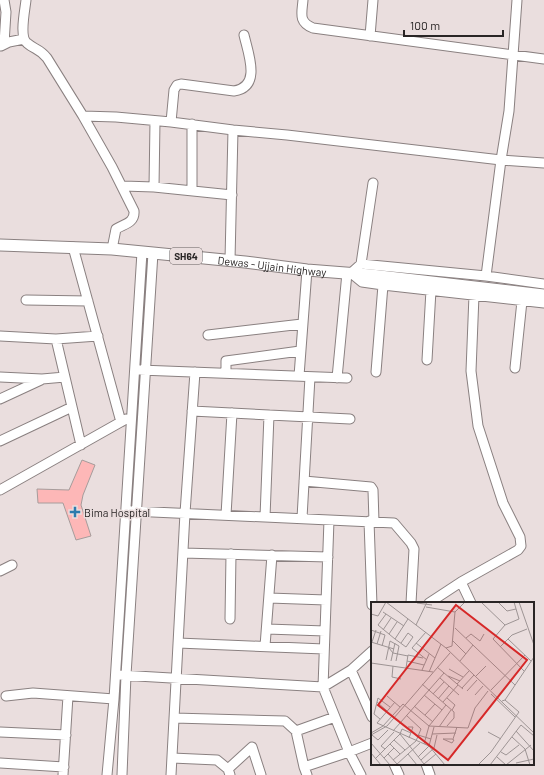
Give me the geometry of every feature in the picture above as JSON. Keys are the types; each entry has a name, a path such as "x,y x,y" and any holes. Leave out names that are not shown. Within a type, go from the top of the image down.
{"main road":[{"name":"Dewas - Ujjain Highway","path":"0,245 112,249 148,252 230,260 307,270 371,275 544,295"}],"street":[{"path":"4,0 8,43"},
{"path":"8,43 23,32 26,0"},
{"path":"303,0 302,16 307,26 312,28 544,59"},
{"path":"370,36 373,0"},
{"path":"486,276 509,111 517,0"},
{"path":"170,122 174,90 177,85 180,84 234,91 241,90 248,84 252,69 244,35"},
{"path":"8,43 28,44 38,48 42,52 84,116 123,186 134,211 134,215 131,222 116,229 112,249"},
{"path":"84,116 155,120 501,160 544,163"},
{"path":"154,187 155,120"},
{"path":"192,124 192,190"},
{"path":"230,260 233,130"},
{"path":"361,264 373,183"},
{"path":"123,186 192,190 232,195"},
{"path":"73,248 121,422"},
{"path":"108,775 116,675 135,370 148,252"},
{"path":"122,775 126,675 145,370 148,252"},
{"path":"135,370 342,378 349,273 361,264 486,276 544,284"},
{"path":"299,376 307,270"},
{"path":"349,273 362,282 544,303"},
{"path":"376,372 383,285"},
{"path":"427,360 431,290"},
{"path":"431,602 461,582 518,550 521,546 520,537 503,503 478,426 471,371 474,295"},
{"path":"26,300 88,301"},
{"path":"515,368 522,301"},
{"path":"208,335 302,324"},
{"path":"0,336 56,339 98,336"},
{"path":"56,339 81,444"},
{"path":"226,373 226,361 300,351"},
{"path":"171,775 185,513 195,372"},
{"path":"0,376 42,379 65,378"},
{"path":"302,518 310,377"},
{"path":"0,399 42,379"},
{"path":"0,441 72,407"},
{"path":"0,490 142,410"},
{"path":"192,412 350,419"},
{"path":"226,515 232,413"},
{"path":"265,517 269,415"},
{"path":"304,481 371,488 372,602"},
{"path":"126,511 394,522 414,549 412,602"},
{"path":"329,520 323,687 349,752 361,775"},
{"path":"183,553 328,557"},
{"path":"230,619 231,554"},
{"path":"265,646 272,555"},
{"path":"0,571 12,565"},
{"path":"461,582 471,602"},
{"path":"269,598 326,600"},
{"path":"267,628 325,631"},
{"path":"178,643 324,649"},
{"path":"116,675 323,687 351,670 371,652"},
{"path":"351,670 370,707"},
{"path":"6,696 33,692 114,699"},
{"path":"0,764 63,771 68,696"},
{"path":"296,731 335,717"},
{"path":"174,718 285,721 296,731 305,771 371,743"},
{"path":"0,732 66,735"},
{"path":"172,758 217,760 229,772 252,747 261,775"},
{"path":"394,765 399,775"},
{"path":"426,765 430,775"}],"building":[{"path":"82,460 95,465 83,495 81,505 91,536 76,540 63,503 38,503 37,489 69,490"}],"place":[{"name":"Bima Hospital","path":"75,512"}]}
